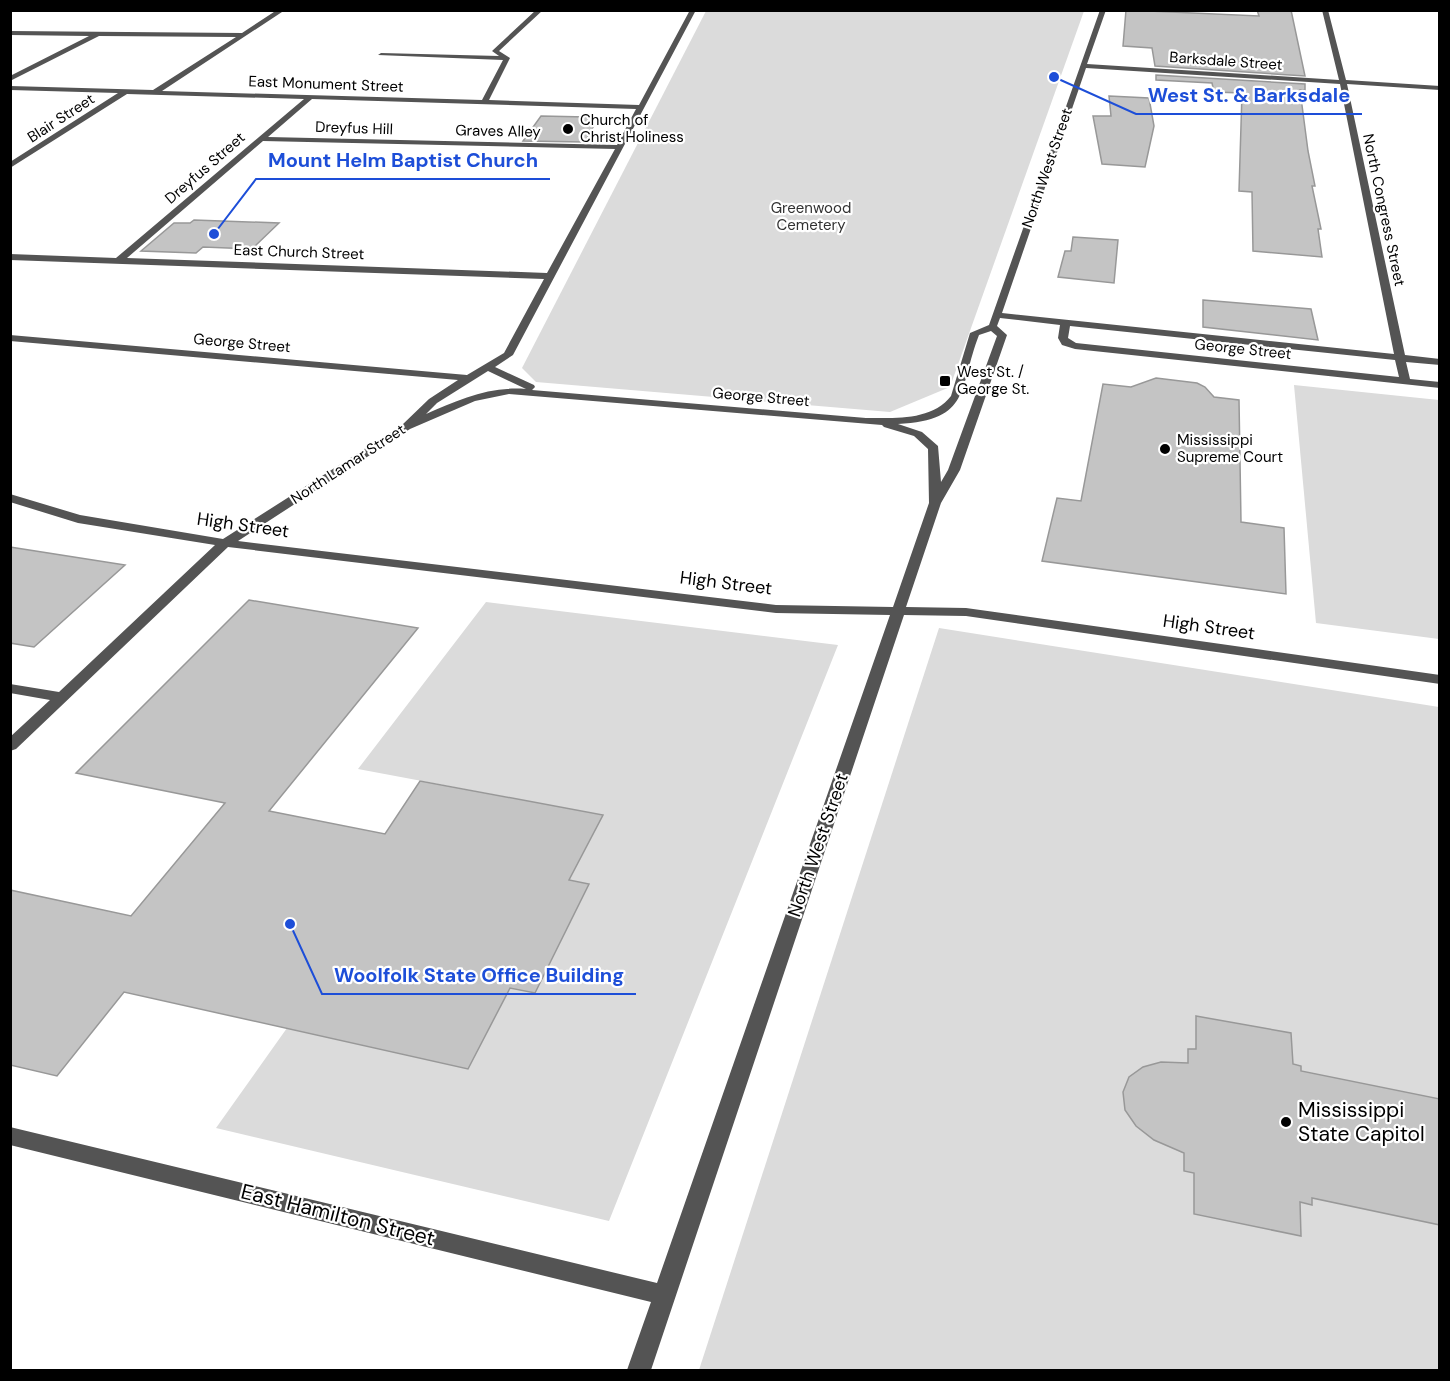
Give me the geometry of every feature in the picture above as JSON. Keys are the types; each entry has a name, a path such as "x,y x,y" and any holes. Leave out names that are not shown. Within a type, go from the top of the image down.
{"street":[{"path":"155,92 282,10"},
{"path":"507,58 495,51 506,38 524,27 540,10"},
{"name":"North Lamar Street","path":"10,746 225,543 406,427 432,401 508,355 693,10"},
{"name":"North West Street","path":"639,1371 935,503 954,470 1000,342 1002,335 995,321 1103,10"},
{"name":"North Congress Street","path":"1325,10 1343,82 1405,381"},
{"path":"10,33 244,35"},
{"path":"10,79 100,33"},
{"path":"381,55 507,58"},
{"path":"485,102 507,58"},
{"name":"Barksdale Street","path":"1082,66 1440,88"},
{"name":"East Monument Street","path":"10,88 642,107"},
{"name":"Blair Street","path":"10,166 126,91"},
{"name":"Dreyfus Street","path":"118,261 310,97"},
{"name":"Dreyfus Hill","path":"260,139 447,144"},
{"name":"Graves Alley","path":"447,144 620,147"},
{"name":"East Church Street","path":"10,257 550,276"},
{"name":"George Street","path":"557,393 866,422 900,421 926,416 945,408 955,396 975,333 995,321 1066,322 1440,362"},
{"name":"George Street","path":"1066,322 1063,338 1066,343 1075,346 1440,385"},
{"name":"George Street","path":"10,338 470,378"},
{"path":"489,368 520,384 557,393"},
{"path":"406,427 460,402 489,393 557,393"},
{"path":"866,422 905,430 927,440 934,448 935,503"},
{"name":"High Street","path":"10,498 78,519 225,543 776,609 897,613 966,612 1440,680"},
{"path":"10,688 62,697"},
{"name":"East Hamilton Street","path":"10,1136 665,1295"}],"green space":[{"name":"Greenwood Cemetery","path":"706,11 1084,11 950,387 890,412 536,382 522,368"},
{"path":"1294,385 1439,400 1439,639 1316,623"},
{"path":"486,602 838,645 609,1221 216,1128 287,1028 468,1069 510,988 589,884 569,880 603,815 358,769"},
{"path":"939,628 1439,707 1439,1370 699,1370"}],"building":[{"path":"1126,10 1259,16 1257,10 1291,10 1305,76 1155,66 1152,48 1123,46"},
{"path":"1156,75 1305,84 1305,90 1300,90 1315,186 1312,186 1321,229 1318,229 1322,257 1253,251 1252,192 1239,191 1242,93 1214,92 1212,83 1156,80"},
{"path":"1109,96 1149,98 1154,126 1145,167 1102,164 1093,116 1111,116"},
{"name":"Church of Christ Holiness","path":"541,116 598,118 585,142 523,141"},
{"path":"194,220 279,223 252,249 203,247 196,253 141,251 174,223 190,223"},
{"path":"1073,237 1118,240 1114,283 1058,277 1065,251 1071,251"},
{"path":"1203,300 1311,309 1318,340 1203,327"},
{"name":"Mississippi Supreme Court","path":"1156,378 1197,383 1205,387 1214,397 1239,400 1241,522 1284,528 1286,594 1042,561 1057,498 1081,501 1103,384 1131,387"},
{"path":"10,547 125,565 34,647 10,643"},
{"path":"249,600 418,628 269,811 385,834 420,781 603,815 569,880 589,884 535,993 510,988 468,1069 124,992 57,1076 10,1065 10,890 131,916 225,803 76,773"},
{"name":"Mississippi State Capitol","path":"1196,1016 1291,1033 1293,1064 1301,1066 1301,1071 1440,1099 1440,1225 1312,1198 1312,1205 1300,1202 1301,1236 1194,1214 1194,1173 1184,1171 1184,1153 1154,1140 1136,1126 1125,1110 1123,1092 1129,1077 1143,1067 1161,1062 1188,1063 1188,1049 1196,1049"}],"place":[{"name":"West St. & Barksdale","path":"1054,77"},
{"name":"Church of Christ Holiness","path":"568,129"},
{"name":"Mount Helm Baptist Church","path":"214,234"},
{"name":"West St. / George St.","path":"945,381"},
{"name":"Mississippi Supreme Court","path":"1165,449"},
{"name":"Woolfolk State Office Building","path":"290,924"},
{"name":"Mississippi State Capitol","path":"1286,1122"}]}
